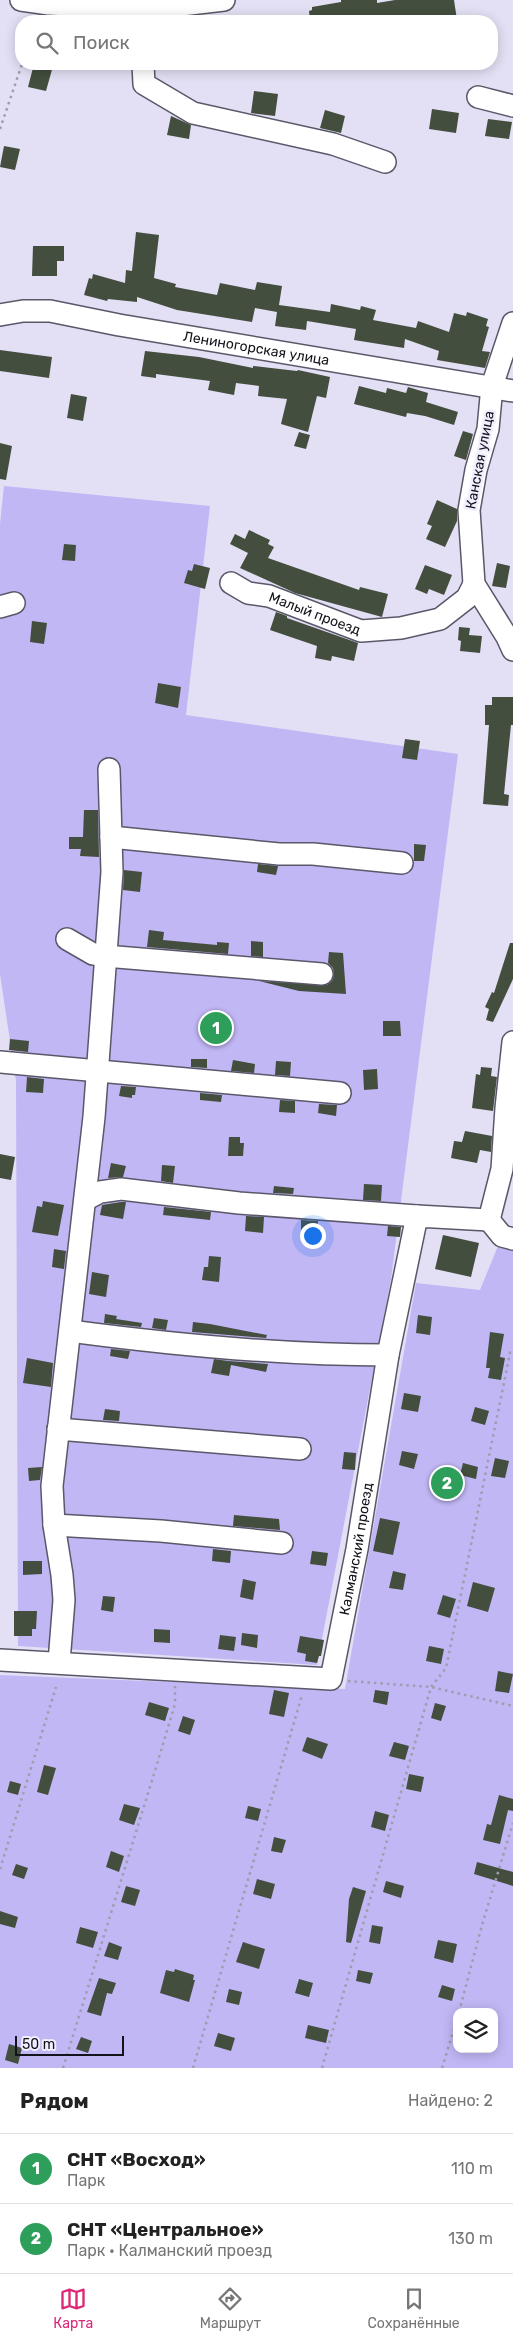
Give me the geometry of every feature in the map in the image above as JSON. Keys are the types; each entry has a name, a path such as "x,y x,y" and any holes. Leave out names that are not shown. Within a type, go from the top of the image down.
{"street":[{"path":"21,0 147,15 186,2 224,0"},
{"path":"143,70 144,84 193,113 333,144 385,162"},
{"path":"478,97 513,106"},
{"name":"Лениногорская улица","path":"0,315 23,311 50,311 119,325 513,391"},
{"name":"Канская улица","path":"513,322 492,386 488,429 476,470 470,510 474,584 513,650"},
{"name":"Малый проезд","path":"231,583 248,593 269,596 360,630 401,628 440,619 467,598 474,584"},
{"path":"59,1662 64,1600 54,1525 52,1486 85,1200 112,872 108,768"},
{"path":"111,837 279,854 313,854 402,863"},
{"path":"67,939 93,954 105,956 322,974"},
{"path":"489,1220 508,1170 506,1108 513,1042"},
{"path":"0,1062 340,1092"},
{"path":"85,1200 100,1192 121,1189 239,1203 489,1220 502,1236 513,1239"},
{"name":"Калманский проезд","path":"331,1679 357,1549 388,1355 417,1216"},
{"path":"70,1331 138,1340 346,1355 388,1355"},
{"path":"58,1429 300,1449"},
{"path":"54,1525 161,1531 282,1543"},
{"path":"0,1660 331,1679"}],"path":[{"path":"0,129 20,70"},
{"path":"322,2068 431,1687 446,1668 511,1348"},
{"path":"63,2068 175,1704 173,1670"},
{"path":"193,2068 307,1679"},
{"path":"331,1679 431,1687 513,1706"},
{"path":"0,1868 56,1686"},
{"path":"460,2008 482,1925 513,1823"},
{"path":"442,2068 453,2032"}],"shaded area":[{"path":"4,486 210,506 186,715 458,754 391,1279 317,1665 18,1646 16,1081 0,974 0,524"},
{"path":"502,1236 513,1239 513,2068 0,2068 0,1675 345,1689 416,1283 480,1290"}],"building":[{"path":"341,0 377,0 377,3 395,0 454,0 456,15 309,15 309,11 312,10 312,7 341,2"},
{"path":"32,70 52,70 46,91 28,87"},
{"path":"254,91 278,94 275,116 251,113"},
{"path":"432,109 459,113 456,133 429,129"},
{"path":"325,110 345,116 341,133 320,128"},
{"path":"171,116 191,125 189,139 167,135"},
{"path":"488,119 512,122 509,139 485,136"},
{"path":"4,146 20,149 15,170 0,167"},
{"path":"136,232 159,235 154,278 176,284 175,287 217,295 220,283 255,290 257,282 282,286 279,305 330,312 331,304 360,310 361,306 376,310 373,320 416,328 418,321 449,332 454,313 466,316 467,312 488,319 486,326 489,327 482,351 490,352 485,368 437,360 439,351 405,339 404,348 354,340 356,329 307,321 306,330 275,326 277,312 255,308 252,322 177,310 137,297 137,302 108,299 107,301 84,295 89,278 92,279 93,274 125,283 126,270 132,271"},
{"path":"33,246 64,246 64,261 57,261 57,276 32,276"},
{"path":"0,350 52,357 49,378 0,371"},
{"path":"145,351 199,357 253,368 253,366 298,370 330,377 326,398 317,396 308,432 281,424 287,399 258,396 259,386 236,383 234,395 208,390 210,381 156,374 156,378 141,376"},
{"path":"359,386 386,393 387,388 406,393 408,387 428,393 426,402 458,412 454,425 425,416 407,413 406,417 354,404"},
{"path":"71,394 87,397 83,421 67,418"},
{"path":"463,431 473,434 466,460 454,456"},
{"path":"299,432 310,435 306,449 294,446"},
{"path":"0,443 12,446 6,480 0,479"},
{"path":"437,500 457,509 457,521 445,547 426,539 432,526 427,524"},
{"path":"249,530 270,540 268,544 274,547 268,558 359,590 360,587 388,594 382,617 295,593 240,568 248,553 230,544 235,534 245,539"},
{"path":"64,544 76,545 75,561 62,560"},
{"path":"497,563 510,566 506,588 492,586"},
{"path":"194,564 210,568 205,589 184,583 188,570 192,571"},
{"path":"425,565 452,575 444,595 429,589 427,594 415,589"},
{"path":"276,612 287,616 287,618 358,643 354,661 332,656 331,661 315,658 317,646 270,630"},
{"path":"32,621 47,623 44,644 30,642"},
{"path":"459,627 470,628 469,635 482,636 480,653 460,651 461,641 458,640"},
{"path":"158,683 181,687 178,708 155,703"},
{"path":"492,697 513,697 513,725 511,725 504,794 509,795 508,806 483,804 489,725 485,725 485,705 492,705"},
{"path":"405,739 420,741 417,760 402,758"},
{"path":"84,810 98,810 99,857 80,856 81,849 69,849 69,837 83,837"},
{"path":"414,844 426,845 424,861 414,861"},
{"path":"258,864 278,866 276,875 257,872"},
{"path":"124,870 142,872 140,892 123,890"},
{"path":"149,930 164,932 163,940 217,945 217,942 229,943 228,954 147,947"},
{"path":"251,941 263,942 263,957 251,956"},
{"path":"510,943 513,943 513,979 493,1022 486,1020 489,1009 485,1007 492,992 494,993"},
{"path":"329,952 343,953 346,994 299,991 259,981 327,985 332,981 334,975 333,968 328,963"},
{"path":"383,1021 400,1021 401,1036 383,1036"},
{"path":"10,1039 29,1041 28,1052 9,1050"},
{"path":"191,1059 207,1059 207,1068 191,1067"},
{"path":"233,1060 255,1064 254,1073 231,1071"},
{"path":"276,1061 291,1062 290,1076 275,1075"},
{"path":"481,1067 492,1068 491,1076 497,1077 493,1111 472,1108 476,1074 480,1075"},
{"path":"377,1069 378,1089 364,1090 363,1070"},
{"path":"27,1077 44,1079 43,1093 26,1092"},
{"path":"121,1086 136,1087 135,1095 132,1095 132,1098 119,1096"},
{"path":"200,1093 222,1095 221,1102 200,1100"},
{"path":"280,1100 295,1101 295,1113 279,1112"},
{"path":"319,1104 337,1105 336,1116 318,1113"},
{"path":"465,1131 492,1136 491,1152 480,1150 477,1163 451,1158 454,1141 462,1142"},
{"path":"229,1137 240,1137 240,1143 244,1143 243,1156 228,1156"},
{"path":"0,1154 15,1157 11,1180 0,1178"},
{"path":"111,1163 126,1166 123,1177 108,1178"},
{"path":"162,1165 175,1166 173,1183 161,1181"},
{"path":"364,1184 382,1185 381,1201 363,1200"},
{"path":"274,1186 294,1188 293,1194 273,1193"},
{"path":"43,1201 64,1205 58,1236 32,1232 37,1206 42,1207"},
{"path":"126,1202 123,1219 100,1215 102,1205"},
{"path":"164,1207 211,1212 210,1220 163,1215"},
{"path":"246,1216 264,1217 263,1233 245,1231"},
{"path":"301,1220 318,1221 317,1232 301,1231"},
{"path":"388,1226 401,1227 400,1237 387,1236"},
{"path":"443,1235 479,1243 471,1277 435,1269"},
{"path":"54,1249 66,1251 64,1269 52,1267"},
{"path":"209,1256 221,1257 219,1282 202,1280 204,1267 208,1267"},
{"path":"92,1272 109,1275 106,1297 89,1294"},
{"path":"105,1314 117,1316 116,1319 142,1323 141,1327 104,1323"},
{"path":"418,1315 432,1317 430,1335 416,1333"},
{"path":"154,1318 168,1320 166,1330 152,1328"},
{"path":"193,1322 267,1335 266,1338 192,1332"},
{"path":"490,1332 504,1334 500,1357 505,1358 501,1380 488,1378 490,1368 486,1368"},
{"path":"111,1349 130,1351 128,1359 110,1356"},
{"path":"27,1358 53,1363 51,1387 23,1383"},
{"path":"214,1359 268,1364 266,1372 231,1365 229,1376 211,1373"},
{"path":"404,1393 421,1396 418,1412 401,1409"},
{"path":"475,1407 489,1411 485,1425 471,1421"},
{"path":"105,1409 120,1411 119,1421 103,1420"},
{"path":"402,1451 418,1454 414,1469 399,1465"},
{"path":"344,1452 356,1453 355,1470 342,1469"},
{"path":"495,1458 509,1461 505,1478 491,1476"},
{"path":"463,1463 478,1467 476,1479 460,1475"},
{"path":"42,1467 40,1480 29,1481 28,1468"},
{"path":"234,1515 279,1519 280,1530 233,1526"},
{"path":"380,1518 400,1522 393,1555 373,1551"},
{"path":"213,1549 231,1551 230,1563 212,1561"},
{"path":"312,1551 328,1553 326,1566 310,1564"},
{"path":"23,1561 42,1561 42,1574 23,1575"},
{"path":"393,1571 406,1574 403,1590 389,1588"},
{"path":"243,1579 256,1582 253,1600 240,1597"},
{"path":"473,1582 495,1588 488,1612 467,1606"},
{"path":"443,1595 456,1599 450,1618 437,1614"},
{"path":"103,1596 115,1597 113,1612 101,1610"},
{"path":"14,1611 37,1611 36,1629 32,1629 32,1636 14,1636"},
{"path":"154,1629 170,1630 170,1643 154,1642"},
{"path":"242,1633 258,1635 257,1648 241,1645"},
{"path":"220,1635 236,1637 234,1651 218,1649"},
{"path":"300,1636 324,1640 321,1656 319,1656 317,1663 305,1661 306,1654 297,1652"},
{"path":"429,1646 444,1649 441,1664 426,1661"},
{"path":"498,1671 513,1674 509,1693 495,1691"},
{"path":"274,1690 289,1693 284,1717 269,1714"},
{"path":"375,1690 389,1692 387,1705 373,1702"},
{"path":"149,1702 169,1708 165,1721 145,1715"},
{"path":"435,1703 446,1706 441,1721 431,1718"},
{"path":"183,1716 195,1720 190,1735 178,1731"},
{"path":"307,1737 328,1744 322,1759 302,1751"},
{"path":"394,1742 409,1746 405,1760 389,1756"},
{"path":"44,1765 56,1768 48,1795 37,1792"},
{"path":"409,1774 424,1777 421,1792 406,1789"},
{"path":"10,1781 21,1784 18,1795 7,1792"},
{"path":"499,1795 513,1799 513,1811 508,1810 500,1844 483,1840 487,1824 491,1825"},
{"path":"124,1804 140,1808 134,1825 119,1820"},
{"path":"248,1806 261,1809 258,1821 245,1818"},
{"path":"375,1811 389,1815 385,1831 371,1827"},
{"path":"274,1837 286,1840 282,1853 271,1851"},
{"path":"111,1851 124,1856 119,1872 106,1867"},
{"path":"477,1862 513,1872 513,1886 474,1874"},
{"path":"16,1864 28,1868 24,1879 12,1875"},
{"path":"257,1879 275,1884 271,1899 253,1894"},
{"path":"386,1881 404,1886 401,1898 383,1892"},
{"path":"126,1886 140,1890 135,1906 121,1902"},
{"path":"353,1887 366,1891 351,1943 346,1942 349,1899"},
{"path":"0,1911 18,1917 15,1928 0,1924"},
{"path":"372,1925 383,1927 380,1944 369,1942"},
{"path":"80,1927 98,1932 93,1948 76,1943"},
{"path":"438,1940 457,1944 453,1963 434,1958"},
{"path":"109,1942 122,1947 118,1960 104,1956"},
{"path":"243,1942 265,1949 259,1969 236,1962"},
{"path":"175,1969 194,1975 193,1980 195,1980 189,2002 160,1993 166,1970 174,1972"},
{"path":"358,1970 373,1973 370,1984 356,1981"},
{"path":"99,1978 116,1983 112,1994 107,1993 101,2016 87,2012"},
{"path":"299,1979 313,1983 309,1997 295,1993"},
{"path":"442,1985 455,1989 452,2001 438,1997"},
{"path":"229,1989 242,1992 239,2005 226,2002"},
{"path":"308,2025 329,2030 326,2043 305,2038"},
{"path":"218,2033 235,2038 231,2051 214,2046"},
{"path":"81,2037 92,2041 88,2053 76,2049"},
{"path":"9,2044 22,2048 18,2064 5,2060"}],"place":[{"name":"СНТ «Восход»","path":"216,1028"},
{"name":"СНТ «Центральное»","path":"447,1483"}]}
